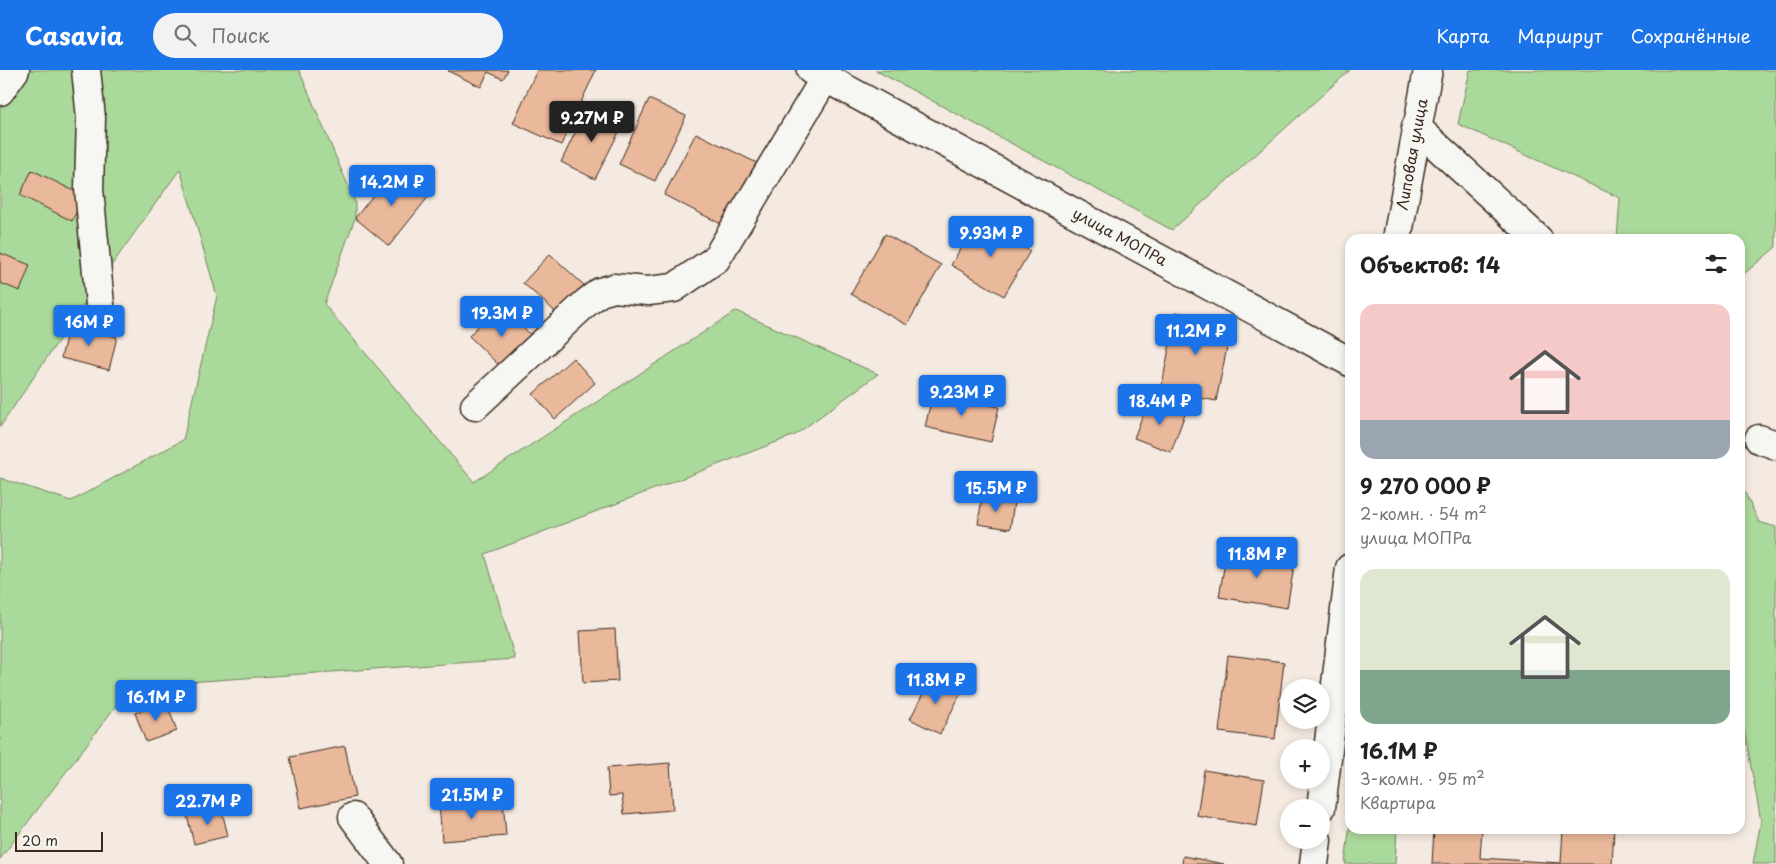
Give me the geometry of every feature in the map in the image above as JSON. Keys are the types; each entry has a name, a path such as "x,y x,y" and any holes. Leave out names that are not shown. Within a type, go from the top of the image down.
{"street":[{"path":"0,91 14,70"},
{"path":"86,70 91,118 89,188 101,315"},
{"name":"Липовая улица","path":"1398,234 1416,126 1428,70"},
{"path":"475,406 600,292 614,288 648,291 674,288 716,259 818,74"},
{"name":"улица МОПРа","path":"818,74 1345,359"},
{"path":"1416,126 1533,234"},
{"path":"1322,799 1345,609"},
{"path":"353,817 388,864"},
{"path":"1314,864 1316,849"}],"green space":[{"path":"0,70 299,70 355,202 355,218 324,304 474,482 736,311 878,374 795,435 485,554 515,659 131,686 0,859 0,478 71,501 183,440 217,296 180,169 69,325 0,427"},
{"path":"875,70 1350,70 1172,230"},
{"path":"1470,70 1776,70 1776,247 1745,273 1745,234 1617,234 1620,198 1458,124"},
{"path":"1745,493 1759,522 1776,527 1776,864 1753,864 1761,821 1745,734"},
{"path":"1349,834 1397,834 1395,864 1345,864"}],"building":[{"path":"508,70 503,79 488,72 481,87 448,71"},
{"path":"537,70 596,70 561,145 513,123"},
{"path":"649,99 686,116 655,181 619,164"},
{"path":"588,106 623,124 595,179 561,162"},
{"path":"696,133 765,167 733,230 664,195"},
{"path":"395,168 429,196 389,246 355,218"},
{"path":"32,170 84,196 72,221 20,195"},
{"path":"977,220 1030,251 1004,296 951,265"},
{"path":"885,234 941,265 907,325 851,294"},
{"path":"0,253 30,265 20,291 0,283"},
{"path":"550,254 586,287 560,316 523,283"},
{"path":"499,304 535,339 505,371 469,336"},
{"path":"1176,312 1232,323 1216,401 1161,390"},
{"path":"69,325 117,337 109,370 61,358"},
{"path":"573,358 595,383 555,419 533,394"},
{"path":"933,393 999,407 991,442 925,427"},
{"path":"1148,401 1185,414 1171,452 1134,438"},
{"path":"982,497 1014,502 1010,529 978,524"},
{"path":"1227,550 1295,560 1287,608 1219,597"},
{"path":"615,629 618,681 583,683 580,631"},
{"path":"1228,655 1284,662 1282,679 1280,679 1275,739 1219,732"},
{"path":"932,676 962,691 940,734 910,719"},
{"path":"166,701 177,731 146,742 135,713"},
{"path":"345,746 355,797 301,808 290,757"},
{"path":"670,763 673,810 624,814 622,795 609,796 607,768"},
{"path":"1204,770 1264,780 1257,826 1197,816"},
{"path":"503,800 506,836 442,841 439,804"},
{"path":"221,807 228,836 194,844 187,815"},
{"path":"1434,834 1482,834 1480,858 1561,863 1563,834 1614,834 1612,864 1432,864"},
{"path":"1183,856 1224,864 1182,864"}]}
